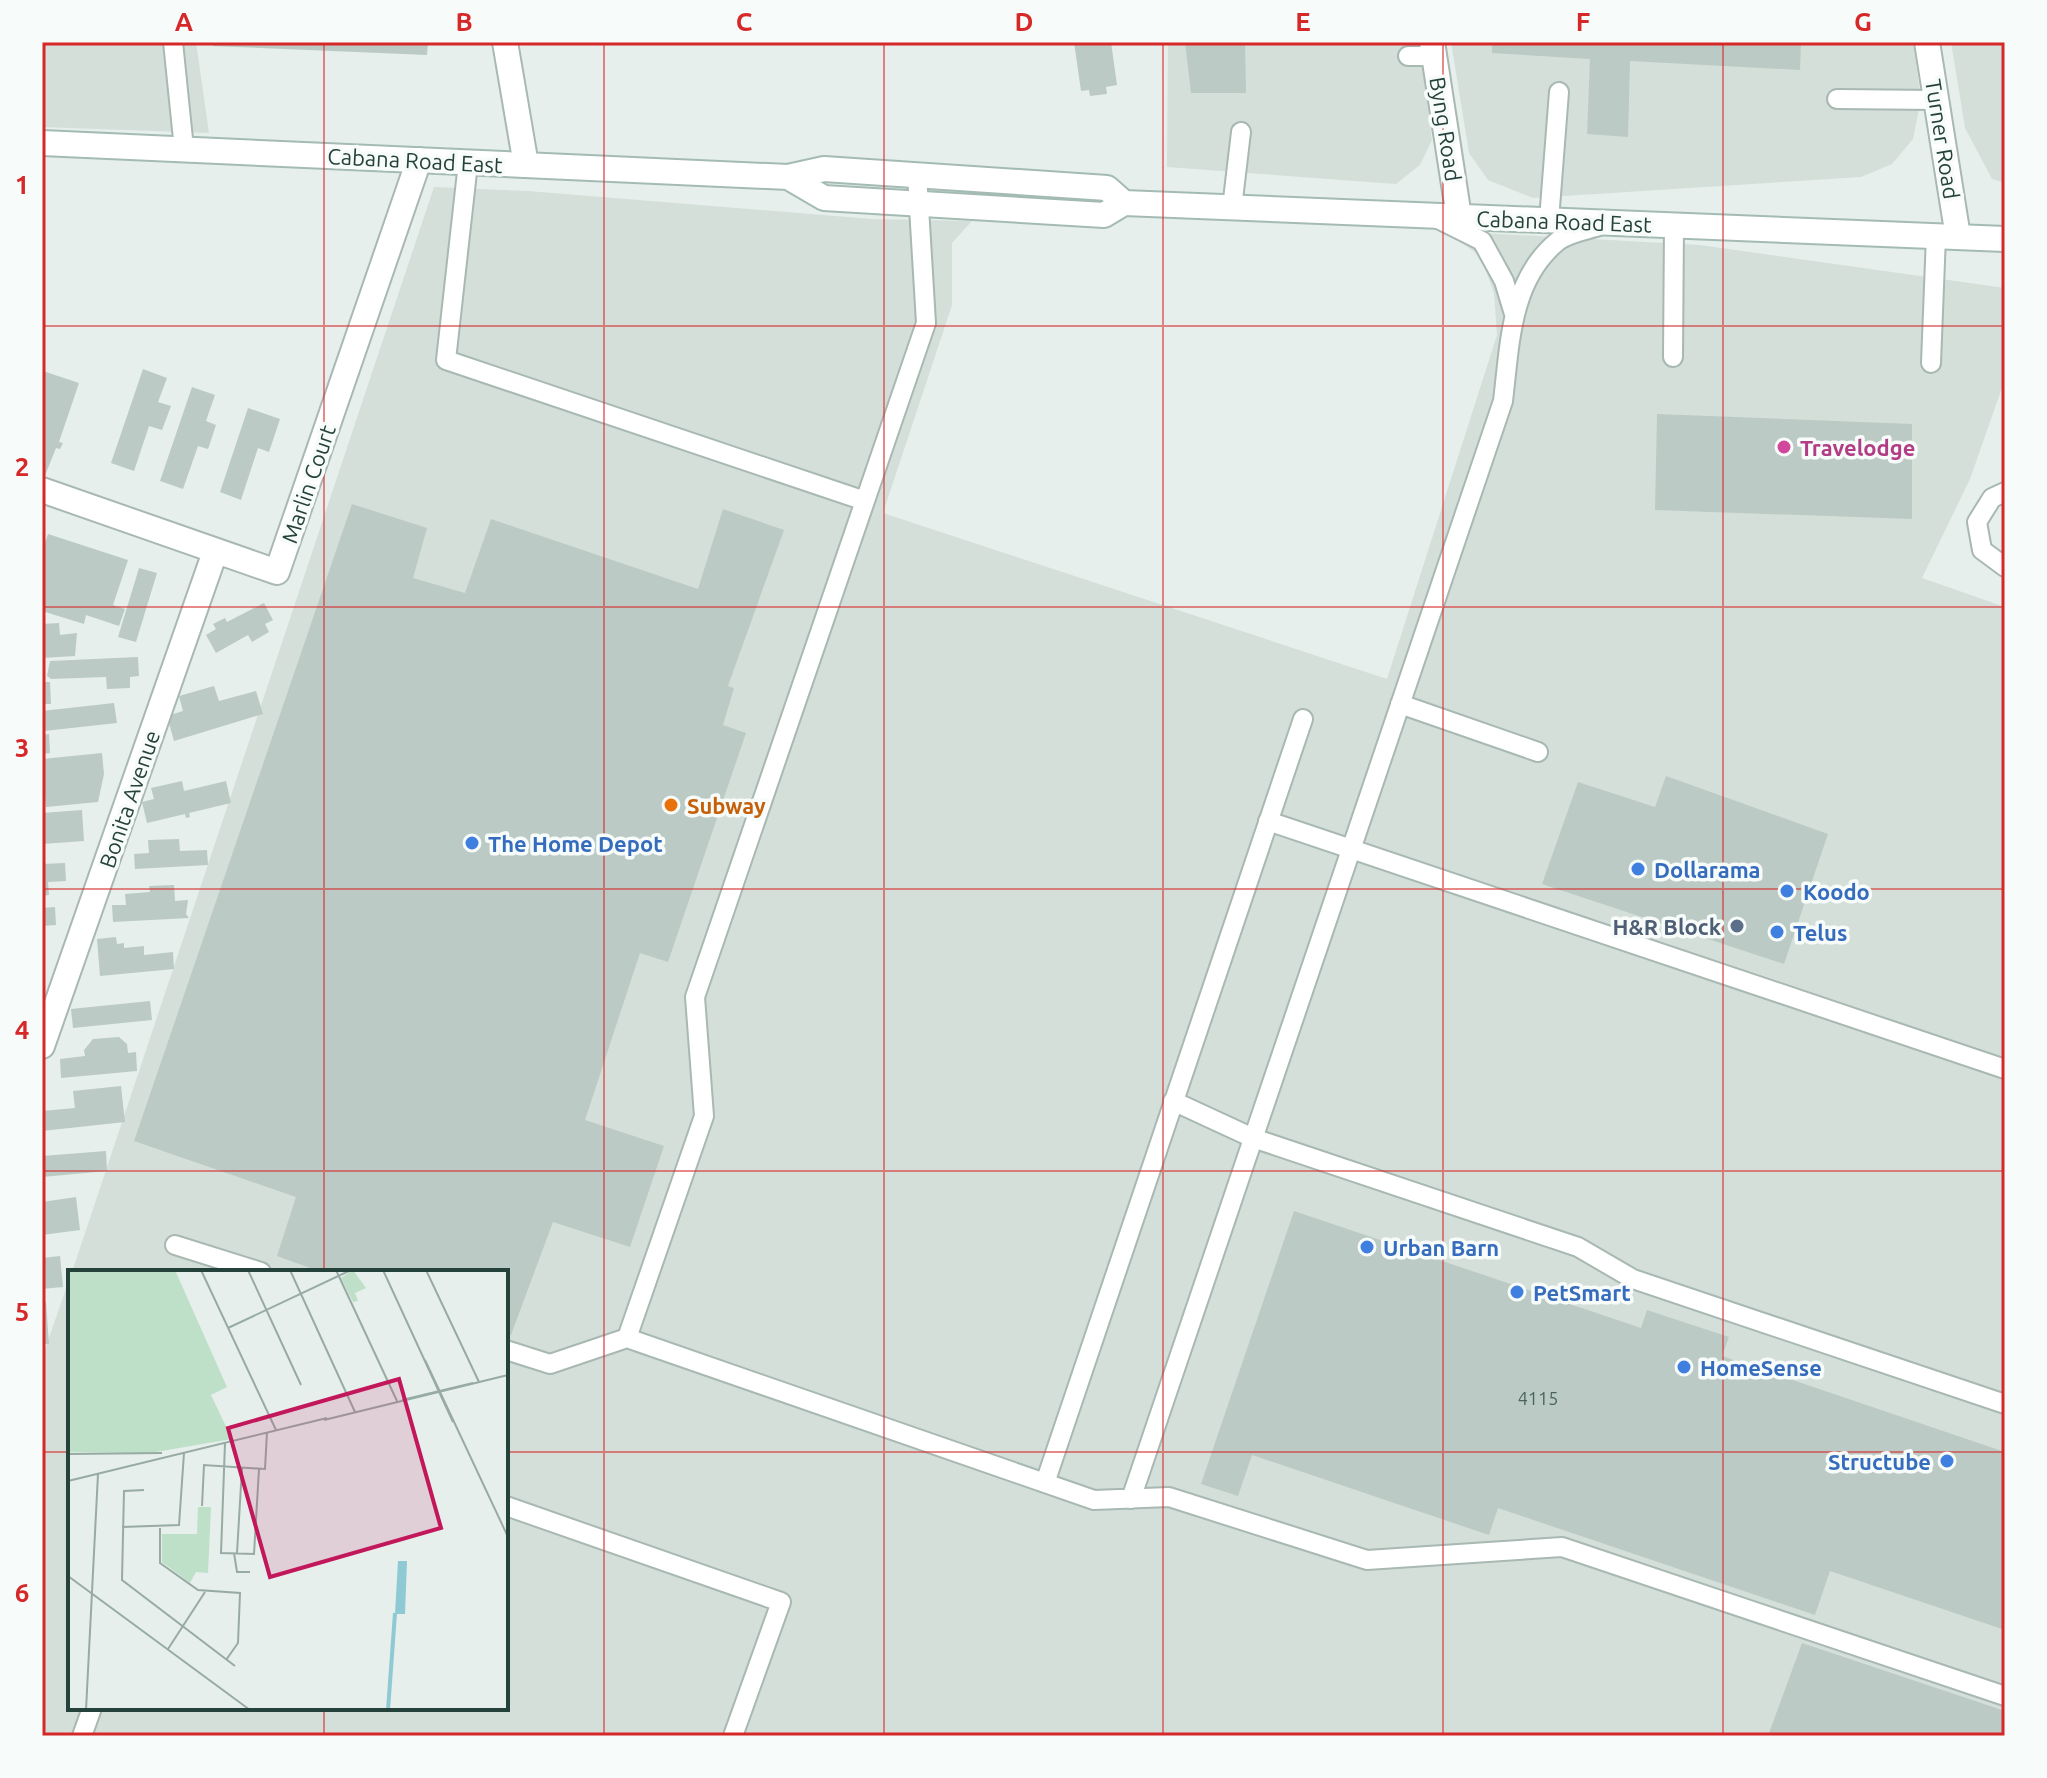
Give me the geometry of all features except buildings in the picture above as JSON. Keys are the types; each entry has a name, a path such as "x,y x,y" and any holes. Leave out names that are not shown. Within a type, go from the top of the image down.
{"main road":[{"path":"505,42 526,165"},
{"name":"Turner Road","path":"1927,42 1936,100 1947,236"},
{"name":"Byng Road","path":"1433,49 1459,217"},
{"name":"Cabana Road East","path":"42,143 788,177 824,169 917,174 1107,188 1124,203"},
{"name":"Marlin Court","path":"42,490 277,572 419,160"},
{"name":"Cabana Road East","path":"788,177 824,198 1104,215 1124,203 2005,239"},
{"name":"Bonita Avenue","path":"42,1046 215,552"}],"lane":[{"path":"173,42 184,149"},
{"path":"1408,56 1433,49"},
{"path":"1549,220 1559,92"},
{"path":"1837,99 1936,100"},
{"path":"1232,208 1241,132"},
{"path":"468,163 446,360 865,501"},
{"path":"627,1338 704,1116 695,997 926,323 917,174"},
{"path":"1432,216 1482,241 1504,281 1514,314"},
{"path":"1131,1499 1503,401 1514,314 1529,273 1560,239 1609,223"},
{"path":"1673,357 1674,225"},
{"path":"1931,363 1947,236"},
{"path":"2005,492 1992,498 1977,522 1982,550 2005,567"},
{"path":"1400,704 1538,752"},
{"path":"1045,1483 1303,719"},
{"path":"1268,821 2005,1069"},
{"path":"1173,1101 1253,1138 1578,1247 1633,1279 2005,1404"},
{"path":"175,1245 255,1270"},
{"path":"508,1351 550,1364 627,1338 1094,1500 1169,1497 1367,1560 1562,1547 2005,1696"},
{"path":"508,1507 781,1602 733,1736"},
{"path":"82,1736 91,1710"}],"shaded area":[{"path":"42,42 196,42 209,133 42,127"},
{"path":"1168,42 1419,42 1432,140 1420,165 1396,184 1167,167"},
{"path":"1451,42 1913,42 1921,99 1913,139 1892,164 1861,177 1533,198 1488,180 1469,153"},
{"path":"1951,42 2005,42 2005,183 1992,179 1965,128"},
{"path":"434,187 528,191 872,219 972,221 952,243 952,305 883,513 1387,679 1497,335 1494,293 1481,257 1446,231 1700,245 2005,288 2005,379 1970,479 1922,578 2005,607 2005,1736 42,1736 42,1358 68,1283 68,1710 508,1710 508,1270 73,1270"}],"place":[{"name":"Travelodge","path":"1784,447"},
{"name":"Subway","path":"671,805"},
{"name":"The Home Depot","path":"472,843"},
{"name":"Dollarama","path":"1638,869"},
{"name":"Koodo","path":"1787,891"},
{"name":"H&R Block","path":"1737,926"},
{"name":"Telus","path":"1777,932"},
{"name":"Urban Barn","path":"1367,1247"},
{"name":"PetSmart","path":"1517,1292"},
{"name":"HomeSense","path":"1684,1367"},
{"name":"Structube","path":"1947,1461"}]}
